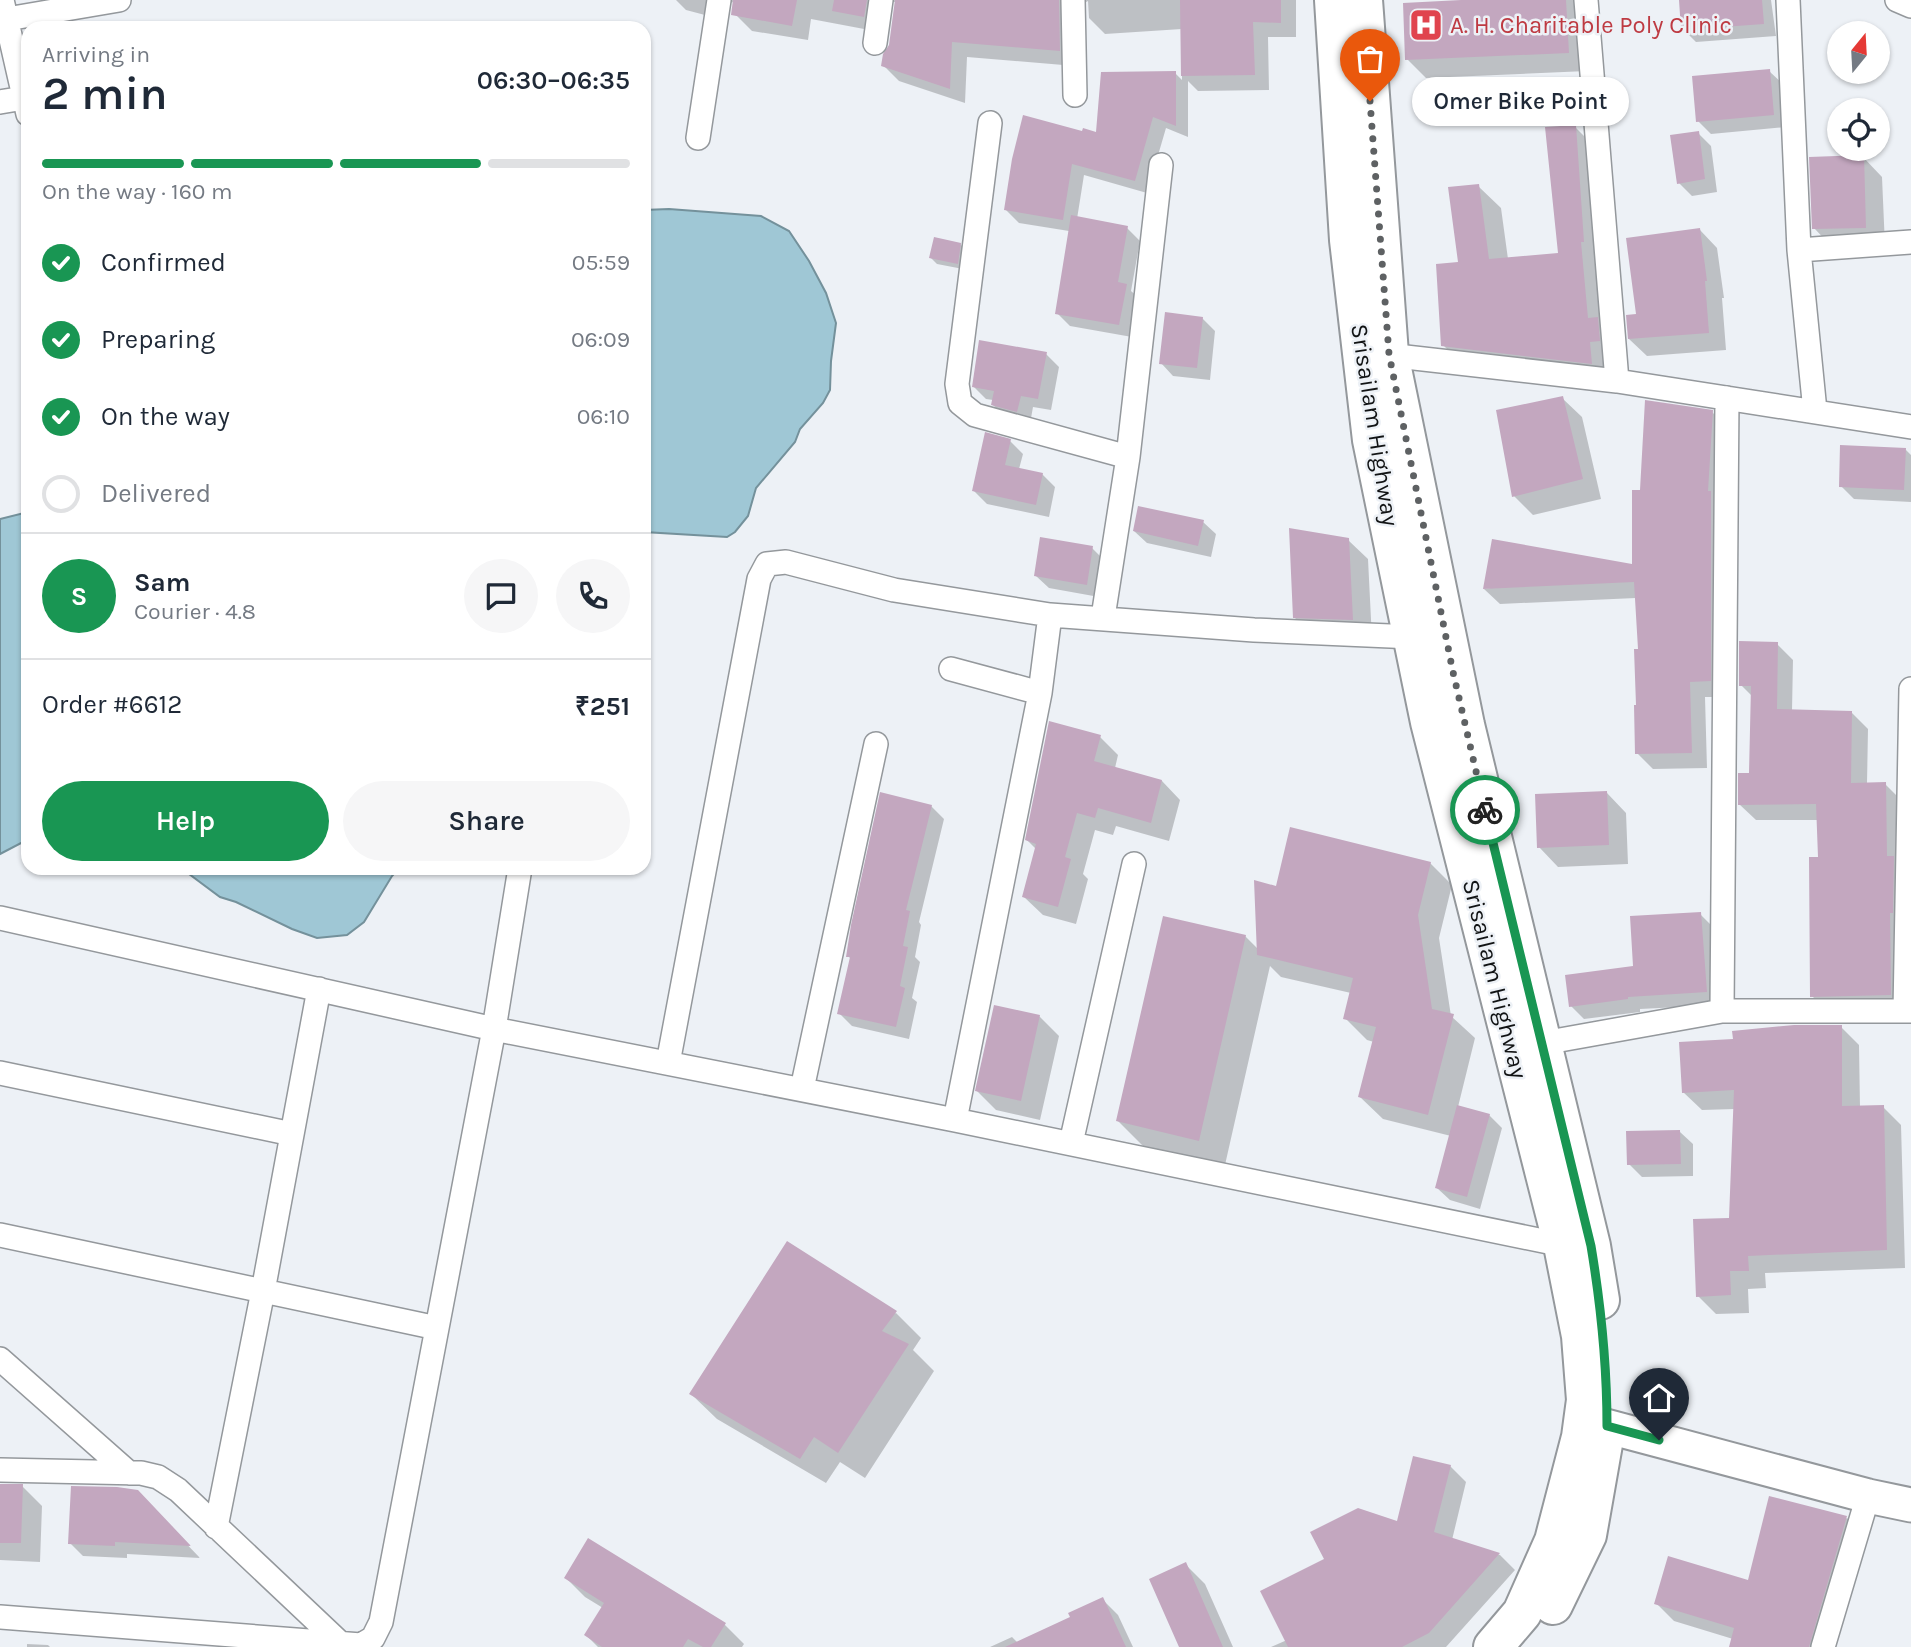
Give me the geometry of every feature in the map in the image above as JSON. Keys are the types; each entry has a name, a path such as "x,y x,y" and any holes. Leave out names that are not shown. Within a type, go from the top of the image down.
{"highway":[{"name":"Srisailam Highway","path":"1334,0 1349,240 1465,725 1581,1336 1586,1400 1595,1423"},
{"name":"Srisailam Highway","path":"1363,0 1376,354 1372,440 1430,722 1595,1270 1602,1317 1607,1379 1595,1423 1587,1535 1556,1600 1526,1647"},
{"name":"Srisailam Highway","path":"1493,1647 1522,1613 1554,1541 1581,1437 1595,1423"}],"street":[{"path":"21,84 4,10 119,0"},
{"path":"698,138 719,0"},
{"path":"875,43 881,0"},
{"path":"1073,0 1075,95"},
{"path":"1586,0 1617,381"},
{"path":"1788,0 1799,250 1815,411"},
{"path":"1898,0 1911,6"},
{"path":"0,102 21,105"},
{"path":"990,123 957,384 960,403 975,415 1128,457"},
{"path":"1103,617 1128,457 1161,165"},
{"path":"1799,250 1911,242"},
{"path":"1376,354 1617,381 1911,427"},
{"path":"1722,1011 1727,398"},
{"path":"668,1063 759,579 767,564 786,562 894,590 1050,614 1254,630 1413,637"},
{"path":"955,1120 1040,693 1050,614"},
{"path":"951,669 1040,693"},
{"path":"1528,1046 1722,1011 1908,1011 1911,689"},
{"path":"802,1089 876,744"},
{"path":"1071,1143 1134,864"},
{"path":"0,1617 338,1645 361,1645 373,1638 381,1622 494,1029 519,875"},
{"path":"0,918 494,1029 1071,1143 1563,1245"},
{"path":"216,1527 319,989"},
{"path":"0,1073 292,1134"},
{"path":"0,1234 437,1328"},
{"path":"0,1359 129,1473"},
{"path":"1595,1423 1911,1505"},
{"path":"0,1470 129,1473 158,1477 178,1490 338,1645"},
{"path":"1823,1647 1868,1496"}],"water":[{"path":"651,210 761,216 789,231 826,293 836,323 830,390 823,403 800,429 795,442 756,488 748,516 735,532 727,537 651,532"},
{"path":"21,514 21,843 0,854 0,519"},
{"path":"190,875 393,875 364,922 347,935 317,938 220,897"}],"building":[{"path":"733,0 797,0 792,26 731,15"},
{"path":"834,0 867,0 864,17 832,11"},
{"path":"895,0 1059,0 1060,51 952,42 950,89 881,66 883,54 889,45"},
{"path":"1180,0 1281,0 1281,23 1253,22 1255,75 1181,76"},
{"path":"1566,0 1569,53 1405,60 1403,3"},
{"path":"1679,0 1762,0 1764,24 1681,30"},
{"path":"1770,69 1774,115 1696,122 1692,76"},
{"path":"1176,71 1176,126 1153,117 1135,181 1072,164 1063,220 1004,210 1012,159 1023,115 1082,131 1083,128 1096,132 1101,72"},
{"path":"1576,125 1584,242 1581,242 1588,318 1598,317 1600,341 1590,342 1592,364 1441,346 1436,264 1458,262 1448,187 1479,184 1489,259 1558,253 1545,127"},
{"path":"1699,131 1705,179 1677,184 1670,135"},
{"path":"1827,156 1827,161 1864,161 1866,228 1812,229 1809,157"},
{"path":"1071,215 1128,226 1118,282 1127,284 1119,325 1055,314"},
{"path":"1700,228 1707,281 1709,333 1628,339 1626,315 1636,314 1626,238"},
{"path":"934,237 961,243 958,264 929,258"},
{"path":"1165,312 1203,317 1197,368 1159,364"},
{"path":"979,340 1047,352 1038,399 1021,396 1017,412 991,405 994,391 972,387"},
{"path":"1563,396 1583,479 1512,497 1496,410"},
{"path":"1645,400 1713,410 1708,491 1711,491 1711,681 1690,682 1692,753 1635,754 1634,649 1638,649 1634,582 1483,589 1492,539 1632,564 1632,490 1640,490"},
{"path":"985,432 1011,439 1005,465 1043,473 1036,505 972,491"},
{"path":"1840,445 1906,448 1904,490 1839,487"},
{"path":"1138,506 1204,520 1198,546 1133,531"},
{"path":"1289,528 1349,538 1353,620 1293,618"},
{"path":"1040,537 1093,546 1087,585 1034,576"},
{"path":"1739,641 1778,642 1777,709 1852,711 1851,783 1886,782 1887,856 1894,856 1893,913 1890,913 1891,995 1810,997 1809,857 1818,857 1816,804 1738,805 1738,773 1749,773 1751,686 1739,686"},
{"path":"1049,721 1101,735 1094,761 1162,780 1151,823 1098,808 1095,818 1077,813 1065,857 1071,859 1058,907 1022,897 1036,844 1025,840"},
{"path":"1607,791 1609,845 1537,848 1535,794"},
{"path":"880,792 932,805 906,910 910,911 903,946 908,947 900,986 905,988 896,1027 837,1014 850,957 846,957 851,925"},
{"path":"1290,827 1431,862 1418,915 1432,1009 1454,1014 1428,1115 1358,1097 1376,1027 1343,1019 1353,978 1257,955 1254,880 1276,886"},
{"path":"1701,912 1707,992 1628,997 1569,1007 1565,975 1633,966 1630,916"},
{"path":"1163,916 1246,935 1199,1141 1116,1121"},
{"path":"994,1005 1040,1015 1021,1101 975,1091"},
{"path":"1794,1025 1842,1025 1842,1106 1884,1105 1887,1250 1748,1256 1749,1271 1730,1271 1731,1295 1696,1297 1693,1219 1729,1218 1734,1090 1682,1093 1679,1042 1733,1039 1732,1031"},
{"path":"1457,1105 1490,1114 1467,1197 1435,1188"},
{"path":"1680,1130 1681,1164 1627,1165 1626,1131"},
{"path":"787,1241 897,1311 882,1331 909,1344 838,1453 814,1437 800,1459 689,1394"},
{"path":"1413,1456 1451,1465 1434,1532 1500,1553 1429,1633 1402,1647 1288,1647 1260,1591 1324,1559 1310,1532 1358,1508 1397,1521"},
{"path":"0,1484 23,1484 21,1543 0,1543"},
{"path":"71,1486 138,1490 191,1546 115,1542 115,1546 68,1544"},
{"path":"1769,1496 1847,1516 1809,1647 1729,1647 1734,1628 1654,1604 1668,1556 1748,1580"},
{"path":"588,1538 726,1623 711,1647 703,1647 688,1639 683,1647 602,1647 584,1635 604,1603 564,1578"},
{"path":"1186,1562 1223,1647 1179,1647 1149,1579"},
{"path":"1103,1597 1126,1647 1005,1647 1070,1617 1068,1613"}],"way so far":[{"path":"1370,101 1389,354 1453,672 1485,810"}],"place":[{"name":"A. H. Charitable Poly Clinic","path":"1426,25"},
{"name":"Omer Bike Point","path":"1370,101"}],"route":[{"path":"1485,810 1591,1246 1602,1317 1607,1379 1607,1426 1659,1440"}]}
